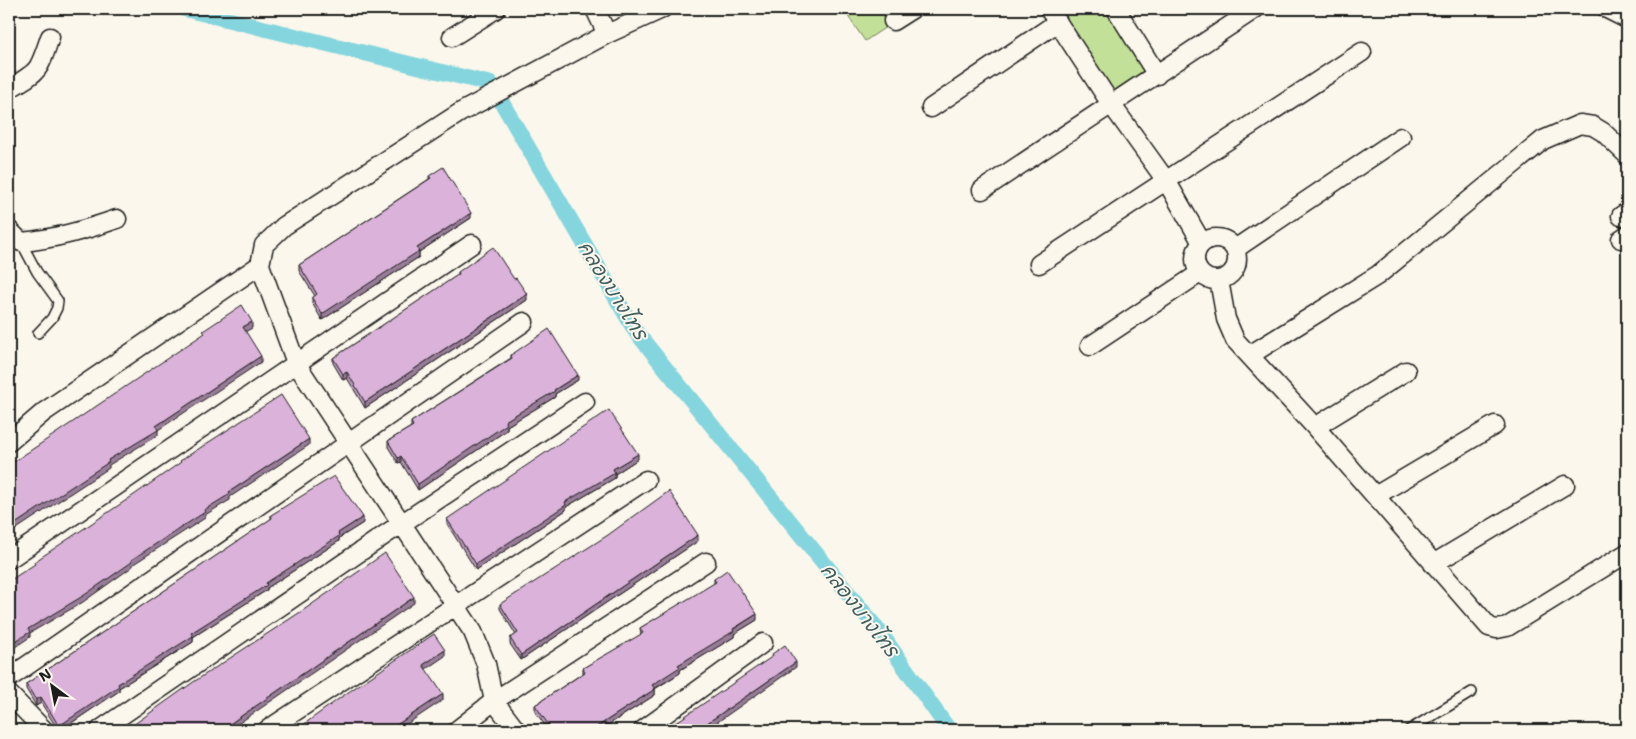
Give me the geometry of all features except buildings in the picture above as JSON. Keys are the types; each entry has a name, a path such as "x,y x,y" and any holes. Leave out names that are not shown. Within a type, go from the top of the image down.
{"street":[{"path":"452,37 496,9"},
{"path":"595,9 608,34"},
{"path":"516,730 494,701 486,664 473,632 296,363 260,265 264,244 284,226 461,112 608,34 662,9"},
{"path":"893,21 912,9"},
{"path":"1116,9 1157,75"},
{"path":"982,190 1256,9"},
{"path":"1607,9 1627,18"},
{"path":"931,108 1053,15 1111,104 1167,182 1202,243"},
{"path":"9,88 35,74 43,60 50,38"},
{"path":"1039,264 1167,182 1362,52"},
{"path":"1250,356 1378,275 1543,140 1580,124 1593,126 1603,132 1627,154"},
{"path":"1235,249 1401,137"},
{"path":"15,236 76,233 118,219"},
{"path":"1214,238 1226,240 1235,249 1237,259 1235,269 1228,276 1219,280 1208,279 1200,273 1195,257 1202,243 1214,238"},
{"path":"9,559 472,244"},
{"path":"9,442 50,407 260,265"},
{"path":"1090,346 1200,273"},
{"path":"1219,280 1226,319 1236,340 1315,427 1489,627 1497,630 1506,627 1627,553"},
{"path":"9,678 524,322"},
{"path":"1315,427 1406,371"},
{"path":"100,730 585,402"},
{"path":"1375,496 1494,425"},
{"path":"267,730 646,480"},
{"path":"1433,564 1566,485"},
{"path":"457,730 494,701 706,562"},
{"path":"643,730 763,643"},
{"path":"9,694 44,730"}],"lane":[{"path":"15,236 58,301 52,318 38,333"},
{"path":"1409,730 1472,692"}],"green space":[{"path":"843,9 913,9 865,41"},
{"path":"1049,9 1119,9 1165,71 1111,104"}],"waterway":[{"name":"คลองบางไทร","path":"185,9 491,84 636,332 879,631 949,730"}]}
